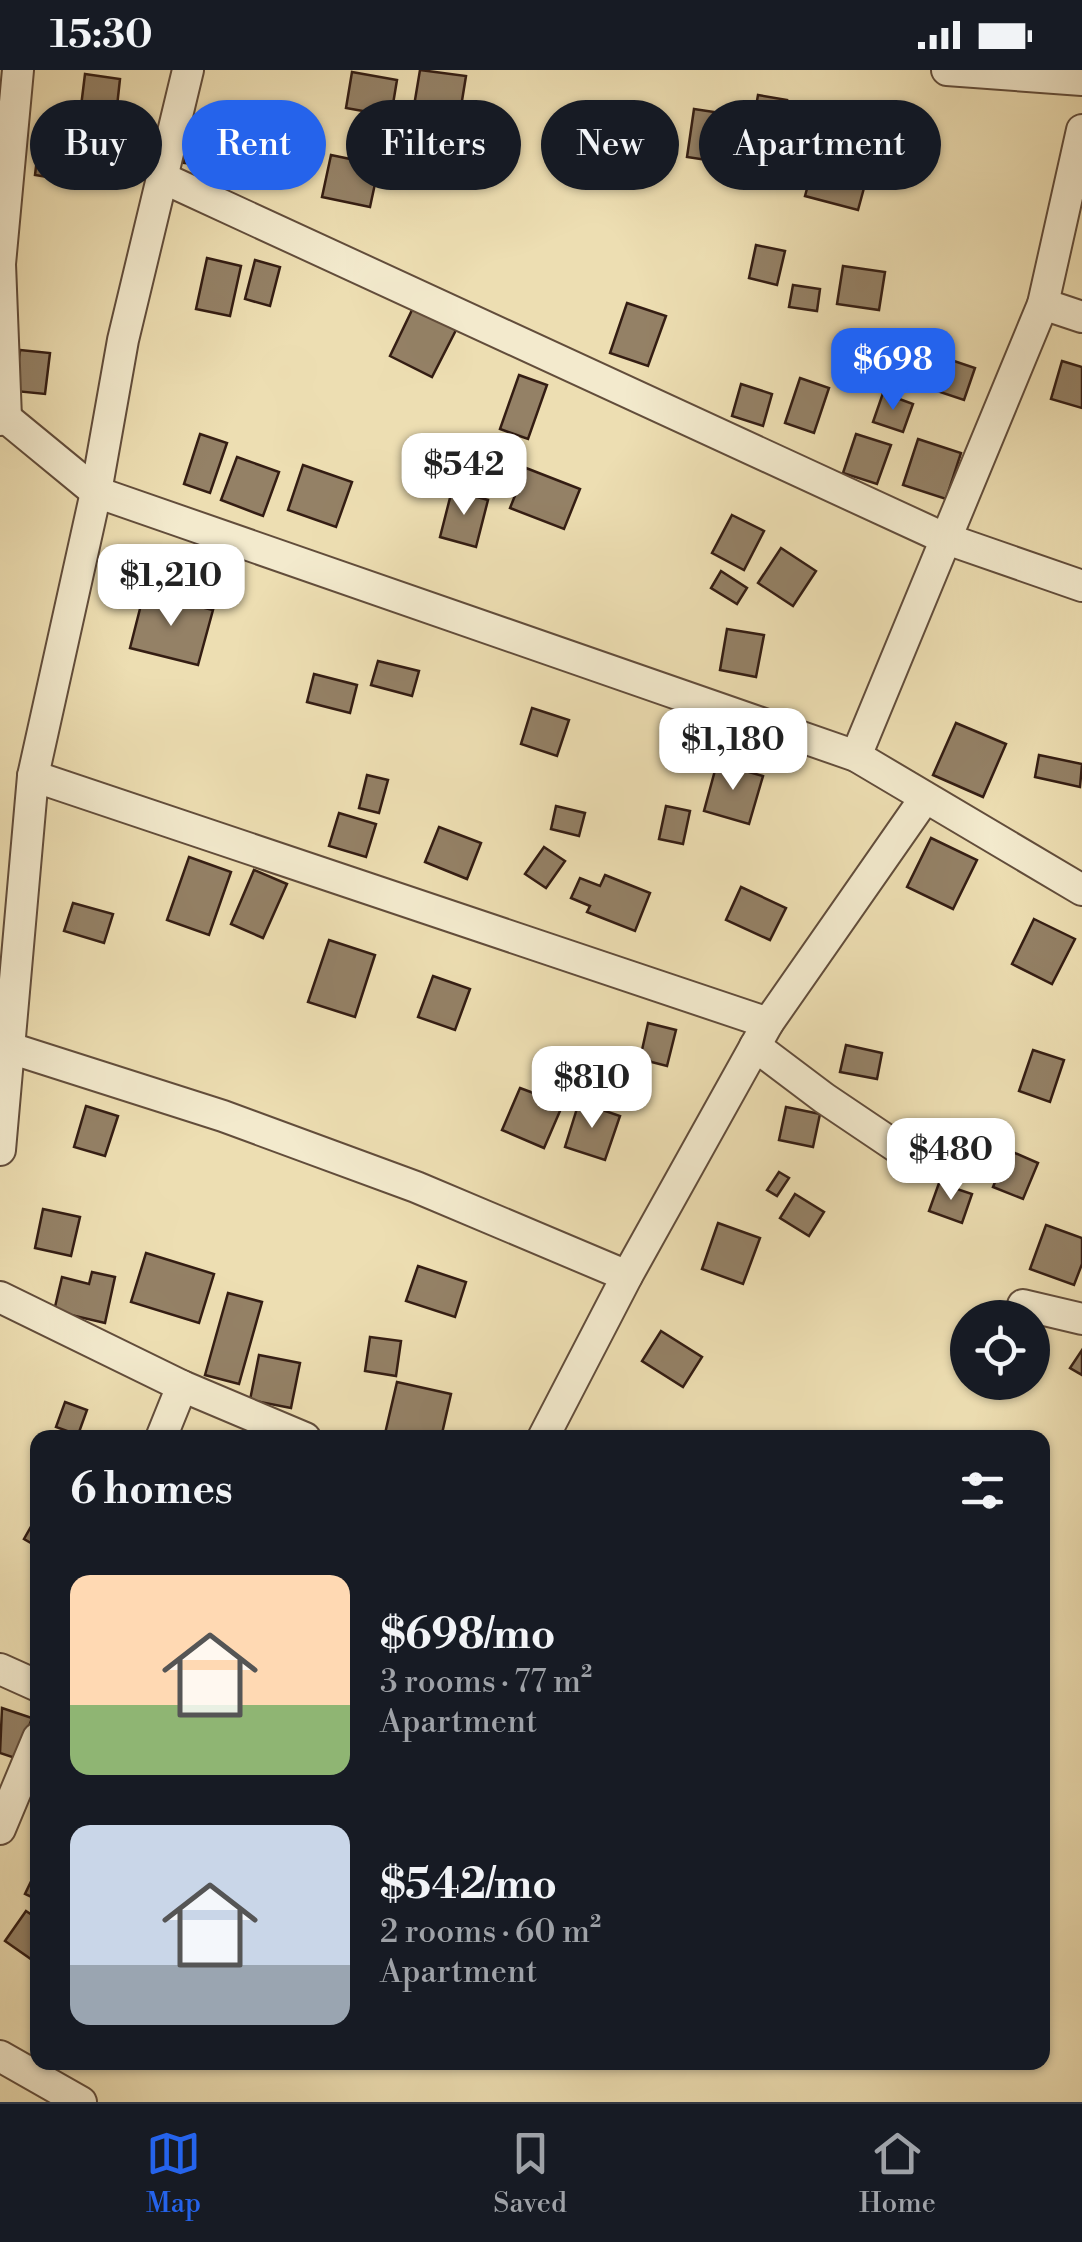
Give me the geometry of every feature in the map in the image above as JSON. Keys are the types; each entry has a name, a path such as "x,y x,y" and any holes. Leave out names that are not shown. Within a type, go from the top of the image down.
{"street":[{"path":"18,70 0,264 3,419 96,492 856,756 1082,890"},
{"path":"188,70 162,178 944,538 1082,586"},
{"path":"947,70 1082,80"},
{"path":"856,756 1043,304 1082,130"},
{"path":"0,1150 33,776 96,492 123,340 159,190"},
{"path":"1043,304 1082,317"},
{"path":"33,776 762,1035 824,1098 922,1164"},
{"path":"547,1430 627,1276 762,1035 925,798"},
{"path":"10,1048 222,1116 416,1186 627,1276"},
{"path":"0,1298 182,1386 286,1430"},
{"path":"1050,1311 1082,1319"},
{"path":"164,1430 182,1386"},
{"path":"0,1669 30,1682"},
{"path":"0,1829 30,1757"},
{"path":"0,2056 81,2102"}],"building":[{"path":"420,70 466,76 462,100 415,100"},
{"path":"352,72 397,80 394,100 347,100"},
{"path":"85,74 120,79 118,100 82,100"},
{"path":"758,95 787,100 757,100"},
{"path":"694,109 699,110 699,159 687,157"},
{"path":"331,155 346,158 346,190 374,190 370,207 322,197"},
{"path":"807,190 863,190 858,210 805,196"},
{"path":"756,245 785,251 777,285 749,278"},
{"path":"207,258 241,266 230,316 196,309"},
{"path":"255,260 280,267 270,306 245,299"},
{"path":"843,266 885,272 879,310 837,304"},
{"path":"793,285 820,289 817,311 789,307"},
{"path":"627,303 666,316 648,366 610,353"},
{"path":"413,308 456,330 432,377 390,356"},
{"path":"20,350 50,353 45,394 15,391"},
{"path":"942,357 975,368 964,400 931,389"},
{"path":"1062,361 1082,367 1082,408 1051,399"},
{"path":"519,375 547,385 528,439 500,429"},
{"path":"800,378 829,388 814,433 785,423"},
{"path":"741,384 772,394 763,426 732,416"},
{"path":"883,393 913,404 903,432 873,422"},
{"path":"200,434 227,443 210,493 184,484"},
{"path":"856,434 891,445 877,484 843,473"},
{"path":"918,439 961,453 946,499 903,485"},
{"path":"237,457 279,472 263,516 221,500"},
{"path":"303,465 352,482 336,527 288,510"},
{"path":"526,468 580,489 564,529 510,508"},
{"path":"452,490 488,500 476,547 440,537"},
{"path":"732,515 764,531 744,570 712,553"},
{"path":"781,548 816,571 793,606 758,583"},
{"path":"721,571 747,588 737,604 711,588"},
{"path":"144,593 213,610 198,665 130,648"},
{"path":"727,629 764,635 756,677 720,670"},
{"path":"378,661 419,671 412,696 371,685"},
{"path":"314,674 357,685 350,713 307,702"},
{"path":"532,708 569,720 557,756 521,744"},
{"path":"956,723 1006,744 983,797 933,775"},
{"path":"1039,755 1082,764 1080,787 1035,777"},
{"path":"717,763 763,776 749,824 704,811"},
{"path":"367,775 388,780 379,813 359,808"},
{"path":"556,806 585,813 579,836 551,829"},
{"path":"666,806 690,811 683,844 659,839"},
{"path":"339,813 376,824 366,857 329,846"},
{"path":"439,827 481,843 467,879 425,862"},
{"path":"931,838 977,860 953,909 907,887"},
{"path":"544,847 565,861 546,888 525,874"},
{"path":"189,857 231,872 209,935 167,920"},
{"path":"254,870 287,884 263,938 231,924"},
{"path":"605,875 650,893 635,931 587,912 590,906 571,898 580,878 600,886"},
{"path":"741,887 786,908 770,940 726,920"},
{"path":"73,903 113,914 104,943 64,931"},
{"path":"1034,919 1075,939 1052,984 1012,964"},
{"path":"329,940 375,955 355,1017 308,1002"},
{"path":"433,976 470,989 455,1030 418,1017"},
{"path":"648,1023 676,1030 667,1066 640,1059"},
{"path":"846,1045 882,1053 877,1079 840,1072"},
{"path":"1033,1050 1064,1060 1050,1102 1019,1091"},
{"path":"520,1088 563,1104 544,1148 502,1130"},
{"path":"579,1102 620,1116 605,1160 565,1147"},
{"path":"86,1106 118,1116 105,1156 74,1147"},
{"path":"786,1107 820,1114 813,1147 779,1140"},
{"path":"1008,1150 1038,1163 1023,1199 993,1187"},
{"path":"779,1172 789,1178 777,1196 767,1190"},
{"path":"939,1183 972,1194 962,1223 929,1211"},
{"path":"795,1194 824,1212 809,1236 780,1218"},
{"path":"43,1209 80,1217 71,1256 35,1248"},
{"path":"718,1223 760,1238 743,1284 702,1269"},
{"path":"1046,1225 1082,1238 1082,1264 1074,1285 1030,1269"},
{"path":"146,1253 214,1274 199,1323 131,1302"},
{"path":"418,1266 466,1282 455,1317 406,1301"},
{"path":"92,1272 115,1277 105,1323 54,1311 62,1277 89,1284"},
{"path":"228,1293 262,1302 239,1384 205,1375"},
{"path":"661,1331 702,1357 683,1387 642,1361"},
{"path":"370,1337 401,1341 396,1376 365,1371"},
{"path":"1082,1350 1082,1375 1070,1368"},
{"path":"259,1355 300,1363 291,1408 250,1400"},
{"path":"397,1382 451,1394 443,1430 386,1430"},
{"path":"65,1402 87,1410 80,1430 56,1427"},
{"path":"2,1708 30,1717 18,1759 0,1753"},
{"path":"26,1911 30,1914 30,1958 5,1941"}]}
